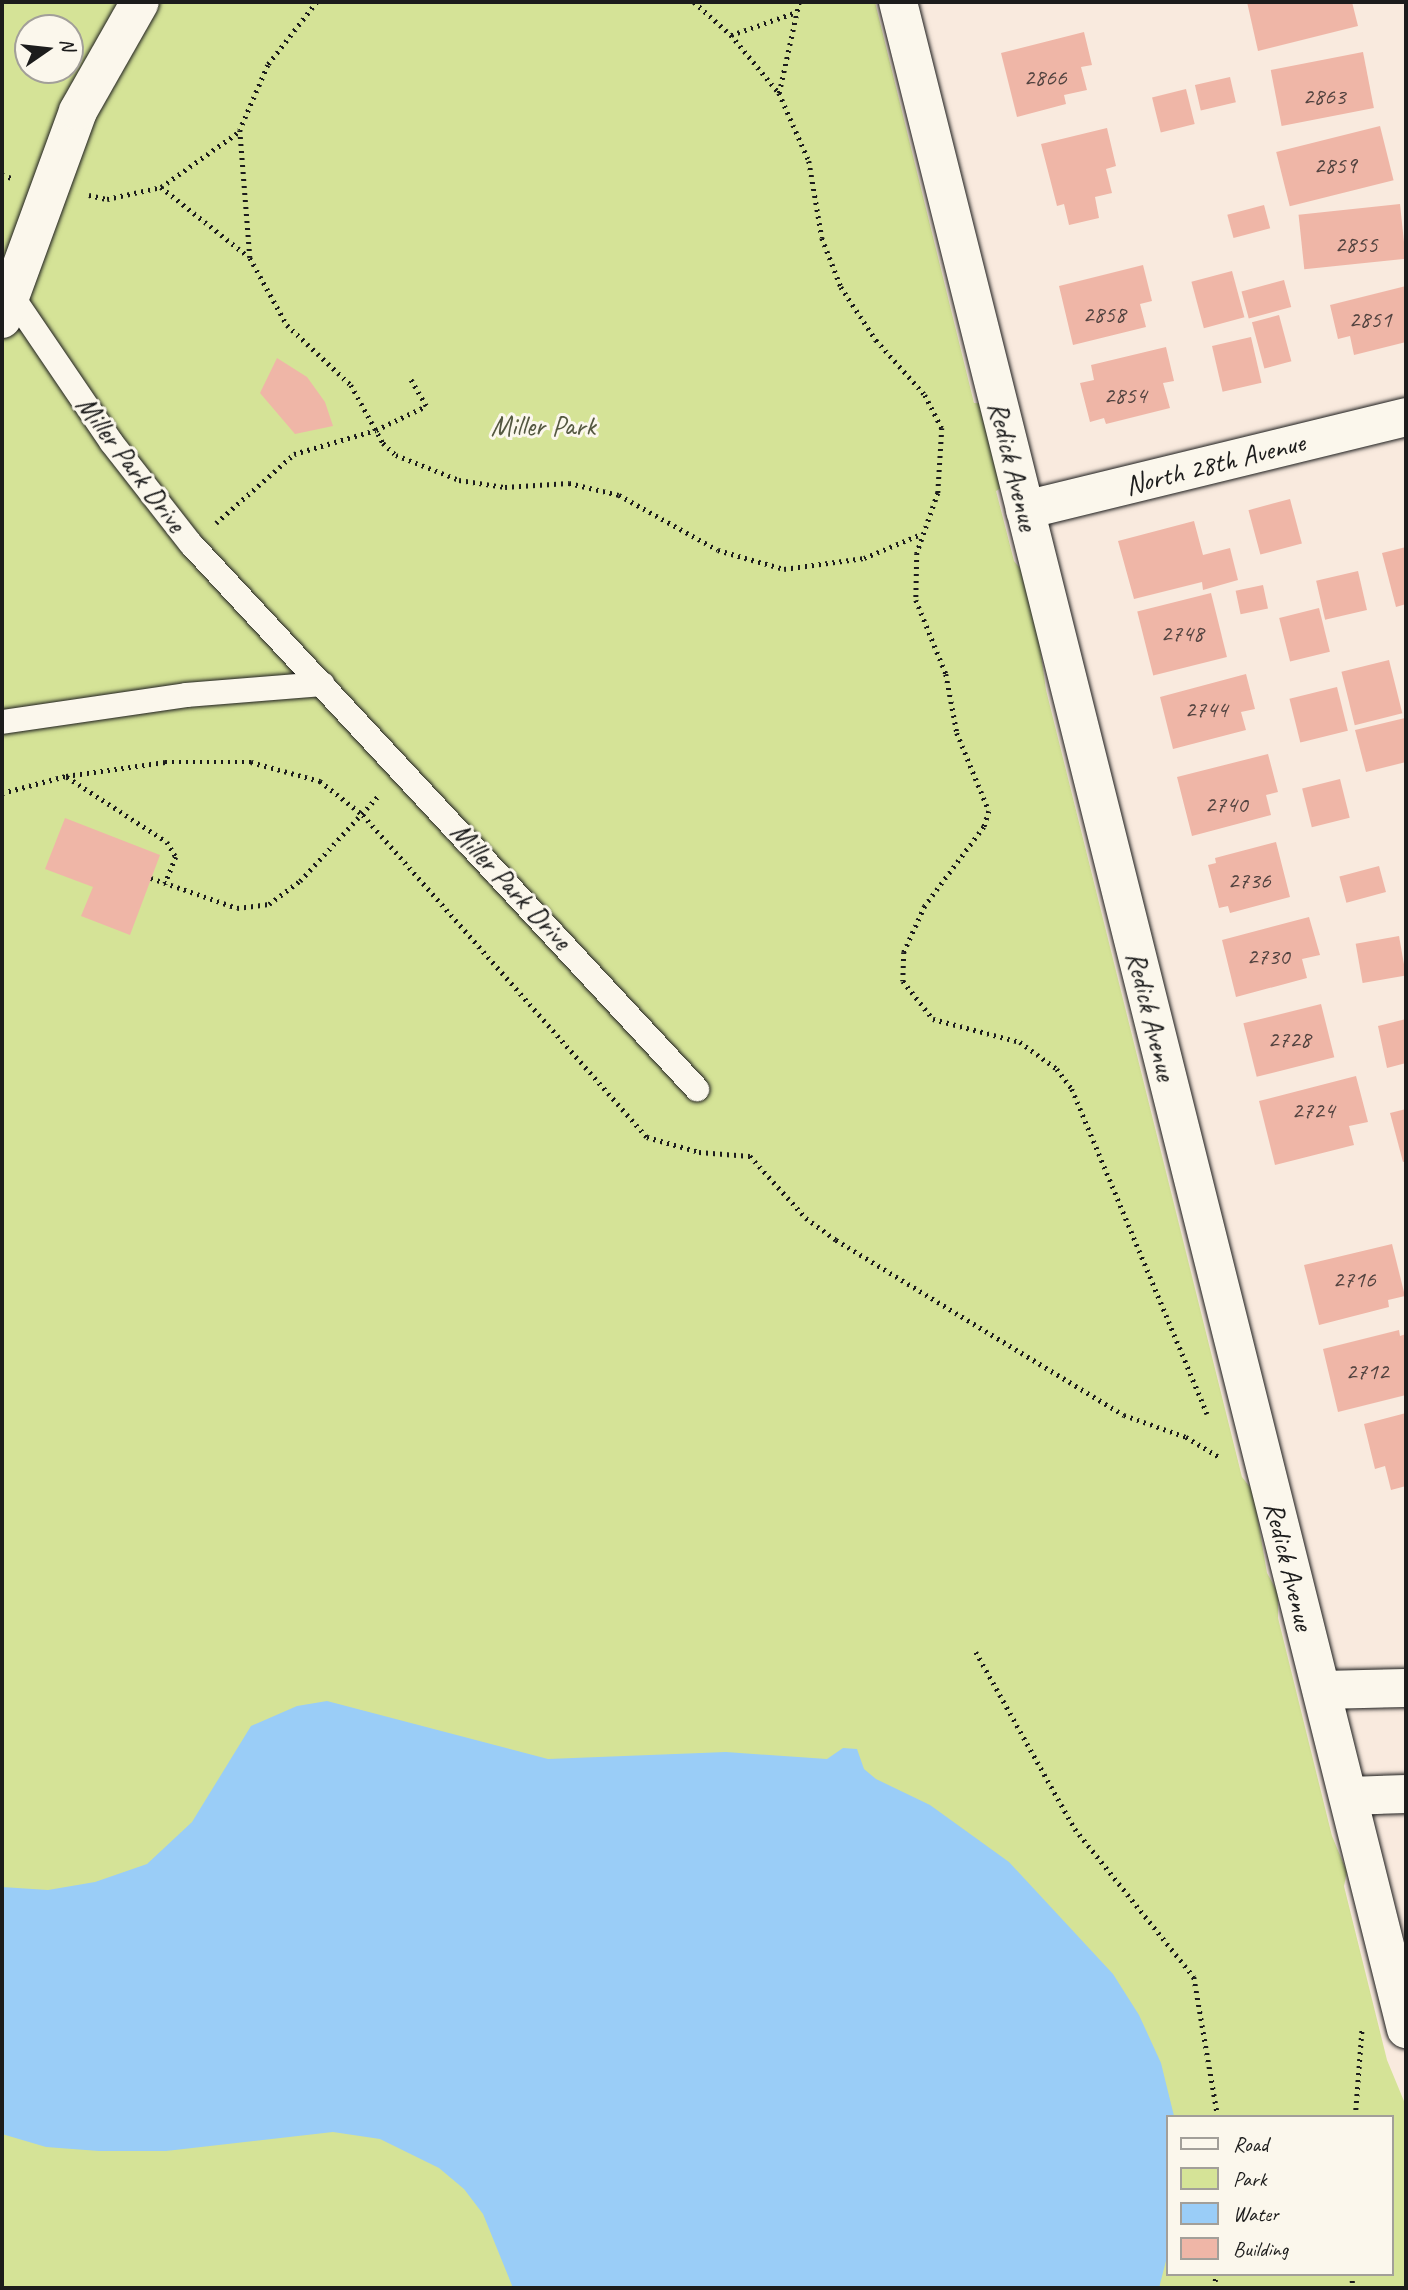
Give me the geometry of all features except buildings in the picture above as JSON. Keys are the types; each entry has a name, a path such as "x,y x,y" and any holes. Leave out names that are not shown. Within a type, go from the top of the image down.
{"street":[{"name":"Miller Park Drive","path":"6,306 48,187 93,79 140,2"},
{"name":"Redick Avenue","path":"898,2 1406,2029"},
{"name":"North 28th Avenue","path":"1024,510 1406,417"},
{"path":"1322,1690 1406,1688"},
{"path":"1349,1796 1406,1794"}],"lane":[{"name":"Miller Park Drive","path":"6,306 191,544 402,768 697,1089"},
{"path":"2,722 187,695 323,684"}],"path":[{"path":"250,258 240,130 268,65 317,2"},
{"path":"694,2 731,34 779,93 809,161 822,238 841,288 876,340 925,395 942,428 938,493 921,534 916,600 946,674 957,733 989,811 984,827 925,906 904,952 903,981 933,1019 1020,1042 1057,1069 1072,1089 1212,1424"},
{"path":"779,93 799,2"},
{"path":"731,34 798,11"},
{"path":"2,175 107,199 161,187 240,130"},
{"path":"161,187 250,258 287,325 344,377 376,430 396,455 437,475 505,487 569,483 619,495 718,550 762,566 835,565 921,534"},
{"path":"191,544 294,454 376,430 426,406 409,377"},
{"path":"2,793 66,776 165,762 251,762 320,781 363,815 647,1137 699,1152 750,1156 806,1218 836,1240 1124,1415 1186,1437 1221,1458"},
{"path":"151,878 237,908 269,904 300,881 363,815 402,768"},
{"path":"66,776 167,842 176,857 165,884"},
{"path":"1219,1447 1225,1464"},
{"path":"976,1651 1075,1829 1194,1977 1218,2115"}],"green space":[{"name":"Miller Park","path":"2,2 875,2 974,403 991,404 1009,483 996,491 1014,561 1031,582 1046,690 1242,1477 1253,1491 1267,1573 1278,1593 1278,1618 1332,1836 1347,1872 1344,1886 1387,2060 1406,2106 1406,2288 2,2288"}],"water":[{"path":"327,1701 548,1759 726,1752 827,1759 843,1748 857,1749 864,1769 876,1779 930,1805 1009,1862 1113,1974 1139,2015 1161,2063 1174,2115 1166,2115 1166,2261 1159,2288 513,2288 483,2214 464,2189 439,2168 380,2139 333,2132 166,2151 99,2151 46,2147 2,2134 2,1887 48,1890 95,1882 147,1864 192,1822 251,1726 297,1706"}]}
